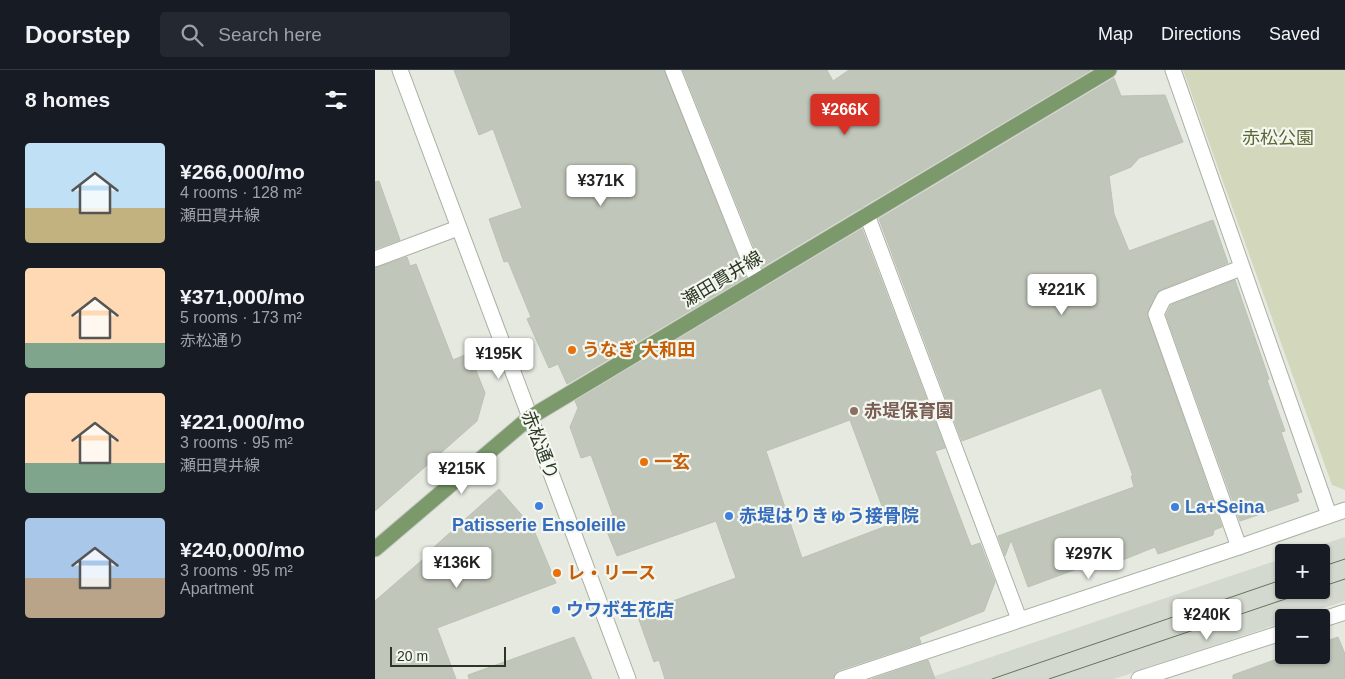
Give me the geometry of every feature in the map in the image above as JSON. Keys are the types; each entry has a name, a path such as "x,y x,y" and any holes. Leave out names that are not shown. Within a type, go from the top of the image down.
{"main road":[{"name":"瀬田貫井線","path":"375,549 529,418 1109,70"}],"street":[{"name":"赤松通り","path":"400,70 628,679"},
{"path":"673,70 757,280"},
{"path":"1173,70 1329,515"},
{"path":"867,215 1019,619"},
{"path":"375,259 458,228"},
{"path":"1239,547 1156,314 1164,298 1241,268"},
{"path":"842,679 1345,510"},
{"path":"1330,617 1345,612"},
{"path":"1139,679 1173,674 1275,635"}],"shaded area":[{"path":"1345,537 1345,601 1320,609 1275,609 1275,625 1114,679 926,679 1275,561 1275,599 1330,599 1330,544 1324,544"}],"green space":[{"name":"赤松公園","path":"1183,70 1345,70 1345,490 1332,485"}],"building":[{"path":"454,70 664,70 746,277 567,384 558,364 549,368 527,319 531,317 508,261 504,262 489,219 522,208 493,129 479,135"},
{"path":"683,70 827,70 833,81 849,70 1091,70 762,267"},
{"path":"1114,78 1121,96 1165,95 1183,142 1139,158 1131,167 1109,176 1114,214 1129,251 1213,220 1228,263 1160,290 1156,294 1147,314 1222,527 1214,530 1213,535 1158,554 1155,547 1115,563 1112,556 1028,587 1011,540 1005,556 998,536 1134,487 1131,476 1133,476 1101,388 962,441 879,219"},
{"path":"379,181 400,240 375,249 375,182"},
{"path":"862,229 945,448 935,451 971,546 980,543 995,582 984,611 919,637 921,643 839,670 835,673 833,679 665,679 659,660 654,662 637,614 736,578 716,521 617,556 602,519 613,515 591,455 581,458 570,427 578,408 575,401","holes":["850,420 889,525 802,558 766,451"]},
{"path":"407,257 410,266 416,264 453,360 469,353 485,393 477,421 375,511 375,268"},
{"path":"1235,280 1269,379 1267,380 1285,431 1281,432 1302,492 1296,494 1299,501 1240,521 1166,315 1171,305"},
{"path":"499,489 533,528 556,583 437,628 456,679 375,679 375,601 436,548 434,547"},
{"path":"574,637 592,679 469,679 468,675"},
{"path":"1338,637 1345,654 1345,679 1233,679 1233,675 1275,660 1275,664 1330,664 1330,640"},
{"path":"928,660 935,679 872,679"}],"tram line":[{"path":"1330,564 1345,559"},
{"path":"1330,584 1345,579"},
{"path":"992,679 1275,582"},
{"path":"1049,679 1285,599"}],"place":[{"name":"うなぎ 大和田","path":"572,350"},
{"name":"赤堤保育園","path":"854,411"},
{"name":"一玄","path":"644,462"},
{"name":"Patisserie Ensoleille","path":"539,506"},
{"name":"La+Seina","path":"1175,507"},
{"name":"赤堤はりきゅう接骨院","path":"729,516"},
{"name":"レ・リース","path":"557,573"},
{"name":"ウワボ生花店","path":"556,610"}]}
